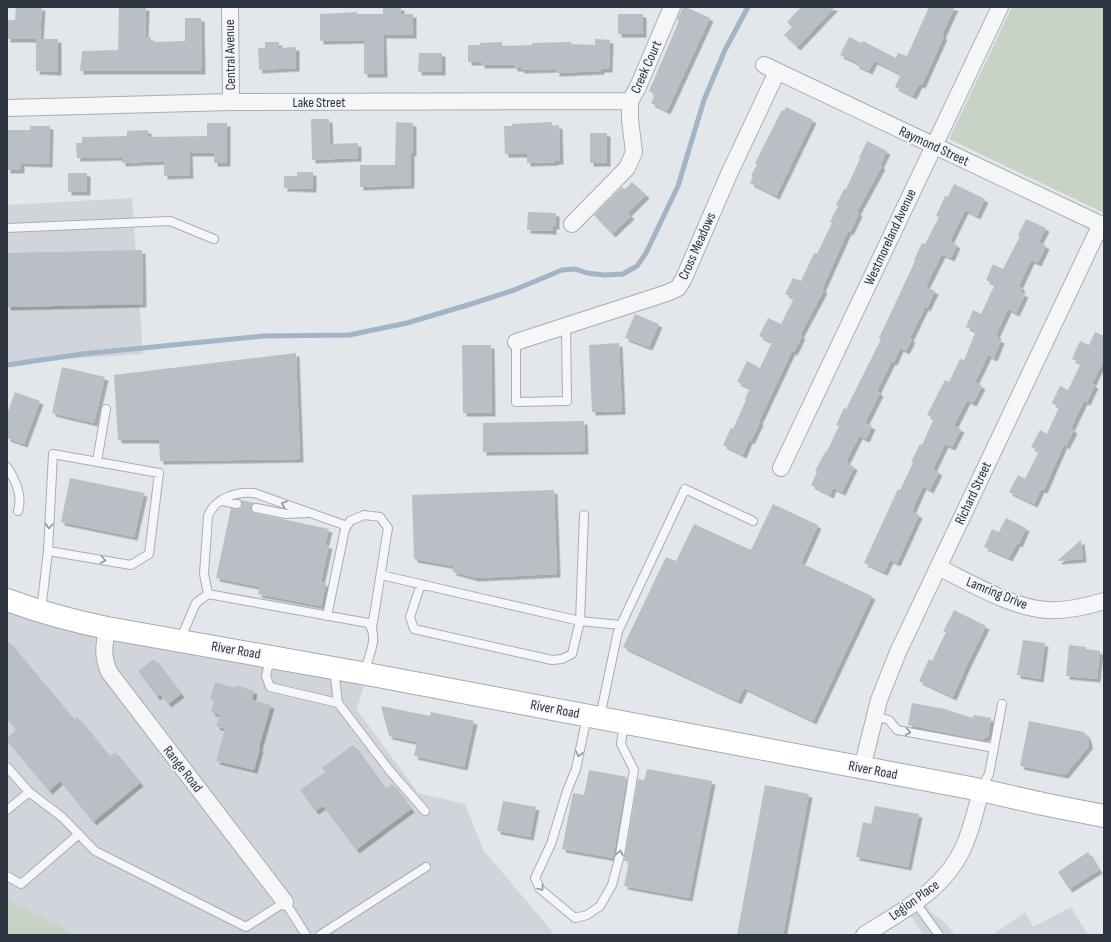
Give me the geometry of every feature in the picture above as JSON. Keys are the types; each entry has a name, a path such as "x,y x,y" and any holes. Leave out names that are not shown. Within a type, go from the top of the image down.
{"main road":[{"name":"River Road","path":"7,600 68,620 107,628 364,673 624,722 981,790 1104,816"}],"street":[{"name":"Central Avenue","path":"230,7 231,102"},
{"name":"Creek Court","path":"572,224 627,168 634,152 630,120 630,101 637,89 672,7"},
{"name":"Westmoreland Avenue","path":"781,468 1000,7"},
{"name":"Raymond Street","path":"771,69 1102,225"},
{"name":"Cross Meadows","path":"516,342 668,293 678,288 684,278 729,174 771,69"},
{"name":"Lake Street","path":"7,108 231,102 630,101"},
{"name":"Richard Street","path":"862,768 874,716 888,676 938,567 1102,225"},
{"name":"Lamring Drive","path":"938,567 1022,605 1046,610 1069,610 1090,606 1104,601"},
{"name":"Range Road","path":"107,628 104,647 104,660 109,672 285,902"},
{"name":"Legion Place","path":"864,935 915,902 932,890 942,880 958,858 969,834 981,790"}],"lane":[{"path":"7,228 170,221 214,239"},
{"path":"516,342 516,402 567,401 566,326"},
{"path":"97,461 106,409"},
{"path":"41,612 48,550 53,454 159,473 149,554 131,565 48,550"},
{"path":"7,467 20,496 21,503 18,511"},
{"path":"624,722 621,744 634,770 620,854 612,885 600,906 587,915 575,918 540,889 535,878 551,844 567,791 594,717 620,625 685,489 753,521"},
{"path":"208,594 204,574 208,516 210,511 231,495 245,492 254,493 347,526"},
{"path":"219,503 237,504"},
{"path":"256,508 286,514 310,513"},
{"path":"421,584 410,617 414,629 552,660 562,659 572,654 580,621 584,515"},
{"path":"327,616 345,529 350,520 364,516 380,517 388,528 372,628 374,639 364,673"},
{"path":"381,575 580,621 620,625"},
{"path":"180,640 196,603 208,594 368,623 372,628"},
{"path":"270,656 266,676 270,687 338,703"},
{"path":"334,668 338,703 390,771 426,811"},
{"path":"981,790 989,774 1002,704"},
{"path":"874,716 889,720 898,730 994,748"},
{"path":"7,767 29,792 62,817 95,850 246,927 285,902 306,935"},
{"path":"7,810 29,792"},
{"path":"7,876 21,884 79,834"},
{"path":"320,935 426,867"},
{"path":"915,902 939,935"}],"shaded area":[{"path":"132,198 143,354 7,363 7,205"},
{"path":"7,600 367,674 357,710 418,793 465,804 484,851 552,931 551,935 71,935 64,928 7,899"},
{"path":"922,897 930,911 945,922 955,935 923,935 906,908"},
{"path":"1071,907 1088,935 992,935 1025,912 1033,927"}],"green space":[{"path":"1012,7 1104,7 1104,213 949,139"},
{"path":"7,899 64,928 71,935 7,935"}],"building":[{"path":"16,7 42,7 40,39 7,39 7,20 15,20"},
{"path":"119,7 146,7 145,38 151,37 151,42 185,41 185,18 201,18 202,71 80,71 82,51 118,50"},
{"path":"383,7 401,7 401,14 413,14 413,35 383,35 384,74 364,74 364,40 320,41 320,14 357,12 357,14 383,14"},
{"path":"683,7 710,18 667,111 651,103 655,94 649,91 679,21 677,20"},
{"path":"801,7 835,7 797,47 784,35 792,27 787,22"},
{"path":"929,7 955,7 922,85 919,84 913,96 895,87 901,74 874,61 869,71 856,65 856,62 840,55 849,37 862,43 863,41 896,58 898,53 907,56"},
{"path":"618,14 643,14 643,34 618,34"},
{"path":"36,39 58,39 58,72 36,71"},
{"path":"595,39 610,40 609,69 601,69 601,71 556,73 556,69 521,70 521,68 514,68 514,65 481,65 481,62 468,62 468,45 502,42 502,46 532,45 532,43 571,42 571,44 595,45"},
{"path":"265,42 279,42 279,48 296,47 296,68 259,70 258,48 265,48"},
{"path":"419,53 442,53 442,72 418,72"},
{"path":"786,107 813,120 776,196 750,183 753,177 751,176 757,164 755,163 782,110 784,111"},
{"path":"311,119 329,119 330,144 358,143 358,158 312,160"},
{"path":"396,122 413,123 411,185 360,187 360,165 395,165"},
{"path":"552,122 552,126 559,125 560,161 527,163 527,154 505,154 504,126 512,126 512,124"},
{"path":"207,123 227,123 227,163 214,163 214,153 189,153 190,175 164,176 164,161 122,163 122,157 77,158 76,143 82,143 82,137 127,136 127,131 148,130 148,137 207,136"},
{"path":"30,126 50,126 49,164 21,163 21,170 7,170 7,130 30,130"},
{"path":"590,133 607,133 607,163 590,163"},
{"path":"867,141 887,151 880,165 882,166 857,212 859,213 850,232 848,231 822,289 824,290 800,335 802,336 794,352 792,351 759,421 760,422 751,441 749,440 743,455 723,445 731,428 733,429 750,388 737,382 747,361 760,368 772,342 759,336 768,318 781,324 794,298 785,294 793,278 801,281 814,253 817,254 832,223 830,222 838,206 836,205 844,189 846,189"},
{"path":"297,172 313,172 313,189 284,188 284,176 297,176"},
{"path":"68,173 87,173 87,192 68,192"},
{"path":"632,182 646,195 628,213 631,216 612,234 594,215 622,187 625,189"},
{"path":"954,184 985,199 977,216 965,210 950,241 957,245 951,258 942,254 927,284 926,287 935,291 927,308 925,307 910,338 912,339 906,351 900,348 894,362 892,361 877,391 880,393 865,423 872,426 866,439 859,436 846,462 854,467 842,492 833,488 830,495 811,485 817,472 815,471 825,452 826,453 839,426 836,425 844,408 846,409 881,339 879,338 922,243 925,244 939,217 936,216 945,196 948,197"},
{"path":"528,212 556,213 556,226 553,226 553,231 527,230"},
{"path":"1026,219 1046,228 1039,242 1046,246 1038,263 1031,260 1019,286 1022,288 1020,292 1025,294 1016,313 1008,309 996,335 998,335 997,338 1001,340 994,358 988,355 975,382 982,386 973,403 967,400 954,426 961,429 952,447 945,444 933,469 939,472 930,490 923,486 912,511 919,515 897,563 890,560 884,572 864,563 898,489 900,490 913,463 911,462 920,444 922,445 934,418 927,415 945,380 949,382 960,359 964,360 976,331 966,327 973,310 981,314 995,284 986,280 993,264 1003,269 1020,236 1018,235"},
{"path":"142,250 143,304 7,307 7,253"},
{"path":"635,314 659,324 649,347 625,338"},
{"path":"1095,332 1104,336 1104,359 1092,384 1095,385 1087,402 1084,401 1071,428 1074,430 1066,446 1064,444 1044,490 1041,489 1034,504 1009,492 1018,475 1025,479 1039,451 1031,447 1040,430 1047,434 1059,407 1052,403 1060,386 1068,390 1081,363 1072,359 1080,341 1089,345"},
{"path":"619,343 622,411 592,412 589,345"},
{"path":"462,345 491,345 492,413 463,413"},
{"path":"296,353 300,459 160,461 159,440 118,440 114,375"},
{"path":"62,367 105,377 94,423 52,413"},
{"path":"15,392 40,401 24,444 7,438 7,414"},
{"path":"584,421 585,451 483,452 483,423"},
{"path":"70,478 144,493 134,537 61,522"},
{"path":"554,490 557,574 476,578 453,572 453,566 414,559 412,495"},
{"path":"240,500 256,503 252,504 251,507 251,510 254,513 329,529 325,545 329,545 321,582 326,583 321,606 258,594 260,587 216,578 231,508 241,508 242,505"},
{"path":"773,504 818,525 801,563 872,596 813,721 744,688 738,701 623,647 666,557 676,561 694,524 751,550"},
{"path":"1006,518 1026,528 1019,544 1017,543 1009,558 984,547 992,529 999,532"},
{"path":"1081,540 1083,559 1057,561"},
{"path":"954,610 986,626 953,697 919,681 929,659 932,661 946,632 943,632"},
{"path":"7,640 74,720 77,717 110,757 115,752 140,783 93,822 60,781 49,791 7,741 7,738 16,730 7,719"},
{"path":"1023,640 1045,643 1040,679 1017,675"},
{"path":"1069,645 1086,647 1086,649 1100,651 1097,679 1066,676"},
{"path":"154,659 181,694 168,704 160,694 157,697 138,671"},
{"path":"215,682 235,688 236,685 254,691 252,700 271,705 254,770 216,761 225,729 216,726 220,715 211,712 214,700 210,699"},
{"path":"912,703 945,709 972,718 974,715 991,718 988,736 982,740 908,725"},
{"path":"381,706 430,716 431,712 474,721 464,767 414,756 417,742 389,736"},
{"path":"1029,721 1084,732 1087,736 1089,746 1065,775 1020,766"},
{"path":"353,745 385,789 392,784 411,809 356,850 323,806 315,811 300,790 325,772 322,768"},
{"path":"647,769 712,781 689,898 624,886 629,861 624,861 638,779 644,780"},
{"path":"589,770 627,777 613,858 562,849 573,793 584,795"},
{"path":"765,785 809,794 783,935 737,935"},
{"path":"503,801 536,807 530,837 497,831"},
{"path":"875,806 919,814 908,867 856,857 863,822 871,824"},
{"path":"1088,852 1099,870 1069,889 1058,872"}],"waterway":[{"path":"7,365 82,354 263,336 349,335 407,323 471,304 514,290 562,270 575,269 587,273 604,275 623,274 637,266 646,253 678,186 704,100 725,50 748,7"}]}
